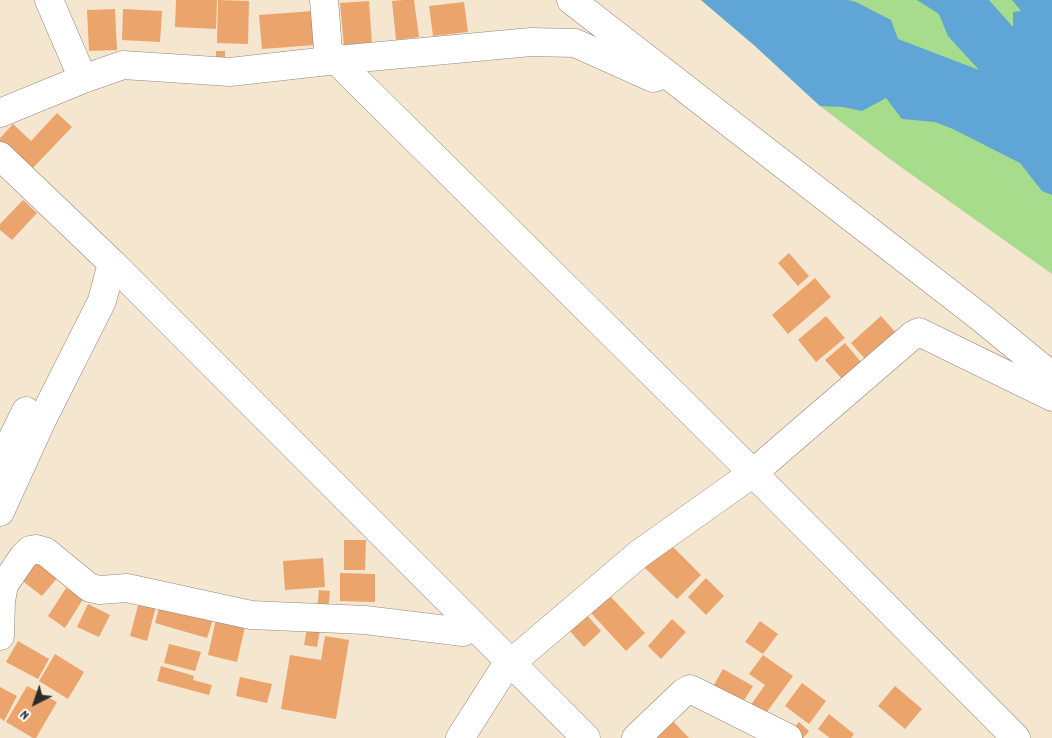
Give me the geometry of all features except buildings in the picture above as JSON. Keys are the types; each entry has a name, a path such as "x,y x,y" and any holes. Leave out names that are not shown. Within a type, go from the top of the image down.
{"street":[{"path":"49,0 83,79"},
{"path":"324,0 328,50 337,60 753,473 1016,738"},
{"path":"571,0 980,316 1052,376"},
{"path":"0,113 83,79 124,65 230,72 531,42 575,43 653,78 665,74"},
{"path":"0,156 112,263 586,738"},
{"path":"0,464 91,280 112,263"},
{"path":"0,512 42,420 102,301 112,263"},
{"path":"460,738 504,669 510,663 639,554 753,473 913,334 919,332 1052,398"},
{"path":"0,636 4,585 23,557 30,550 36,549 46,552 90,588 100,590 127,588 251,615 365,620 464,632 473,625"},
{"path":"636,738 683,693 690,689 788,738"}],"green space":[{"path":"701,0 1052,0 1052,274 891,160 820,106 755,46"}],"water":[{"path":"701,0 848,0 856,2 891,20 898,39 979,70 948,36 939,14 917,0 989,0 1013,27 1013,12 1021,11 1012,0 1052,0 1052,195 1042,191 1020,163 953,129 935,122 902,119 886,98 862,111 843,107 820,106 755,46"}]}
